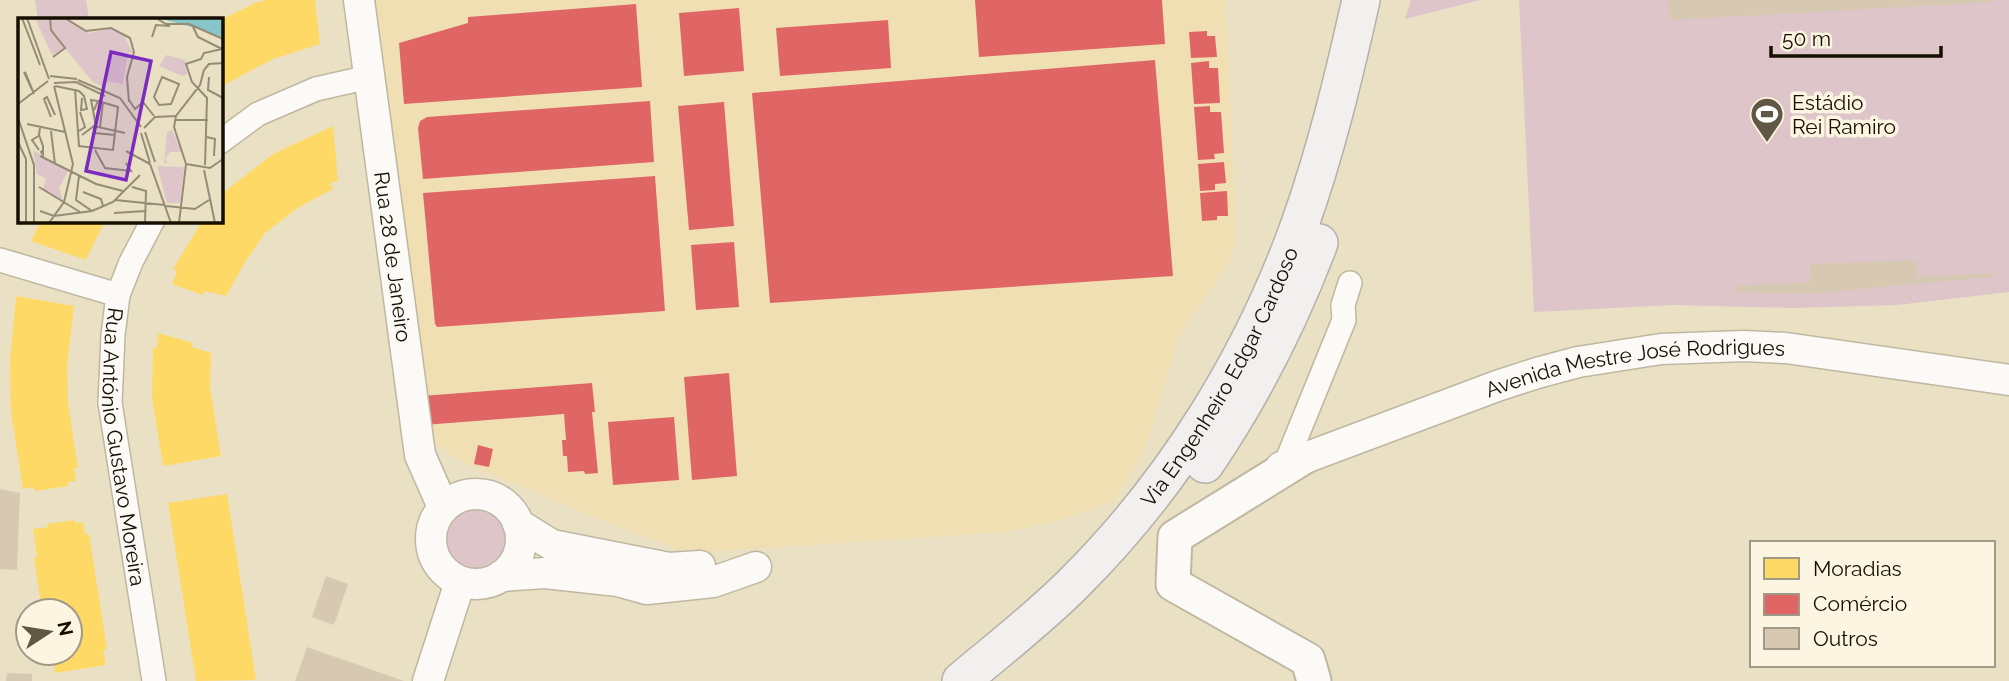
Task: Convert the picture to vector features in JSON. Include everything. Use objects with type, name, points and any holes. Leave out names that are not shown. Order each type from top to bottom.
[{"type":"main road","name":"Via Engenheiro Edgar Cardoso","points":[[996,681],[1060,614],[1106,548],[1160,483],[1206,416],[1246,347],[1287,259],[1314,181],[1348,64],[1371,12]]},
{"type":"main road","points":[[1288,464],[1175,537],[1173,584],[1308,660],[1314,681]]},
{"type":"main road","name":"Via Engenheiro Edgar Cardoso","points":[[961,681],[1060,614]]},
{"type":"street","name":"Rua 28 de Janeiro","points":[[359,0],[420,455],[443,508]]},
{"type":"street","points":[[222,141],[258,114],[316,89],[369,77]]},
{"type":"street","name":"Rua António Gustavo Moreira","points":[[152,222],[118,295],[110,403],[154,681]]},
{"type":"street","points":[[0,260],[118,295]]},
{"type":"street","points":[[1288,464],[1344,320],[1343,305],[1350,283]]},
{"type":"street","name":"Avenida Mestre José Rodrigues","points":[[1288,464],[1537,373],[1578,362],[1661,349],[1744,346],[1786,348],[2009,380]]},
{"type":"street","points":[[470,494],[499,500],[511,510],[518,524],[521,539],[519,554],[512,566],[488,583],[460,582],[447,575],[432,550],[430,535],[434,520],[455,498],[470,494]]},
{"type":"street","points":[[501,576],[545,573],[618,581],[647,589],[713,582],[756,567],[711,565],[669,568],[552,545],[518,524]]},
{"type":"street","points":[[428,681],[460,582]]},
{"type":"shaded area","points":[[35,0],[86,0],[89,18],[38,18]]},
{"type":"shaded area","points":[[373,0],[1226,0],[1236,237],[1229,264],[1180,333],[1144,452],[1114,501],[1060,520],[1007,532],[688,553],[460,461],[430,439]]},
{"type":"shaded area","points":[[1411,0],[1480,0],[1405,19]]},
{"type":"shaded area","name":"Estádio Rei Ramiro","points":[[1519,0],[2009,0],[2009,292],[1897,305],[1794,308],[1673,305],[1534,312]]},
{"type":"shaded area","points":[[477,508],[499,517],[508,539],[499,561],[477,570],[455,561],[446,539],[455,517]]},
{"type":"building: Moradias","points":[[266,0],[315,0],[320,44],[273,59],[222,86],[222,19]]},
{"type":"building: Moradias","points":[[333,126],[338,181],[330,183],[333,189],[299,207],[265,233],[226,296],[205,291],[203,295],[172,284],[177,271],[173,269],[202,222],[222,222],[223,193],[273,154]]},
{"type":"building: Moradias","points":[[40,222],[104,222],[86,260],[31,241]]},
{"type":"building: Moradias","points":[[16,296],[74,306],[67,366],[68,403],[78,468],[74,468],[76,481],[68,482],[68,486],[35,491],[34,487],[23,489],[11,412],[10,360]]},
{"type":"building: Moradias","points":[[158,333],[193,343],[192,347],[211,353],[210,388],[221,456],[163,466],[152,397],[153,347],[157,348]]},
{"type":"building: Moradias","points":[[227,494],[256,680],[196,681],[168,503]]},
{"type":"building: Moradias","points":[[74,520],[75,523],[83,522],[85,535],[89,534],[107,649],[103,650],[106,665],[55,673],[54,667],[84,667],[84,597],[40,597],[33,529],[48,527],[47,524]]},
{"type":"building: Comércio","points":[[975,0],[1162,0],[1165,44],[979,57]]},
{"type":"building: Comércio","points":[[636,4],[642,87],[404,104],[399,43],[468,23],[468,17]]},
{"type":"building: Comércio","points":[[739,8],[744,71],[684,76],[679,13]]},
{"type":"building: Comércio","points":[[888,20],[891,68],[780,76],[776,28]]},
{"type":"building: Comércio","points":[[1207,31],[1207,36],[1215,36],[1217,57],[1191,58],[1189,32]]},
{"type":"building: Comércio","points":[[1155,60],[1173,276],[770,303],[752,93]]},
{"type":"building: Comércio","points":[[1209,61],[1209,68],[1218,68],[1220,103],[1194,104],[1191,63]]},
{"type":"building: Comércio","points":[[650,101],[654,162],[423,179],[418,128],[420,121],[427,117]]},
{"type":"building: Comércio","points":[[724,102],[734,226],[689,230],[678,106]]},
{"type":"building: Comércio","points":[[1210,106],[1210,112],[1221,112],[1224,153],[1214,154],[1215,159],[1198,160],[1194,107]]},
{"type":"building: Comércio","points":[[1224,162],[1226,183],[1215,184],[1215,190],[1200,191],[1198,164]]},
{"type":"building: Comércio","points":[[655,176],[665,311],[437,327],[423,193]]},
{"type":"building: Comércio","points":[[1227,191],[1228,216],[1202,221],[1200,193]]},
{"type":"building: Comércio","points":[[734,242],[739,307],[696,310],[691,245]]},
{"type":"building: Comércio","points":[[729,373],[737,476],[692,480],[684,377]]},
{"type":"building: Comércio","points":[[592,383],[598,473],[568,472],[567,456],[563,456],[562,440],[566,440],[564,414],[424,425],[422,396]]},
{"type":"building: Comércio","points":[[674,417],[679,480],[613,485],[608,422]]},
{"type":"building: Comércio","points":[[478,445],[493,449],[489,467],[474,464]]},
{"type":"building: Outros","points":[[1668,0],[1995,0],[1995,2],[1670,20]]},
{"type":"building: Outros","points":[[1916,260],[1917,277],[1993,273],[1993,277],[1805,294],[1735,292],[1735,286],[1811,282],[1810,264]]},
{"type":"building: Outros","points":[[0,489],[20,493],[17,570],[0,569]]},
{"type":"building: Outros","points":[[326,576],[348,584],[334,625],[312,617]]},
{"type":"building: Outros","points":[[307,647],[404,681],[295,681]]},
{"type":"building: Outros","points":[[7,673],[32,674],[32,681],[6,681]]},
{"type":"place","name":"Estádio Rei Ramiro","points":[[1767,144]]}]
